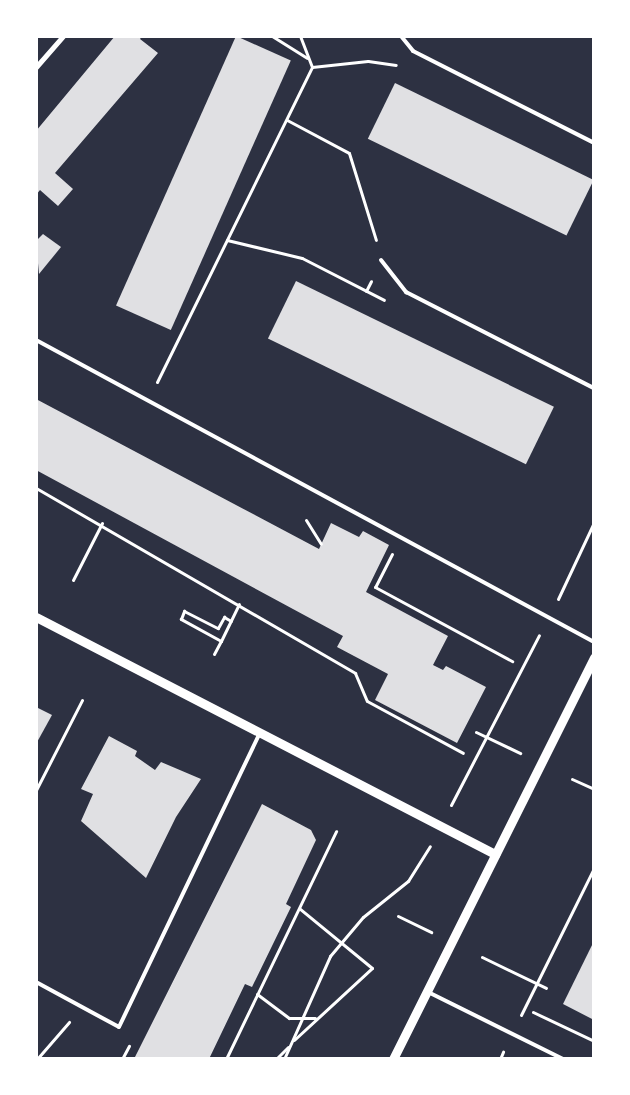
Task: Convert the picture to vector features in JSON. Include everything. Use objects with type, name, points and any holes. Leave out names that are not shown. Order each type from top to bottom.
[{"type":"street","points":[[36,67],[63,36]]},
{"type":"street","points":[[36,616],[442,823],[495,854]]},
{"type":"street","points":[[393,1059],[594,658]]},
{"type":"lane","points":[[400,36],[413,51],[594,143]]},
{"type":"lane","points":[[381,260],[406,292],[594,388]]},
{"type":"lane","points":[[36,340],[146,402],[594,642]]},
{"type":"lane","points":[[36,982],[119,1027],[261,731]]},
{"type":"lane","points":[[426,991],[563,1059]]},
{"type":"path","points":[[272,36],[309,59]]},
{"type":"path","points":[[146,402],[312,67],[300,36]]},
{"type":"path","points":[[287,120],[349,153],[381,260],[366,291]]},
{"type":"path","points":[[36,488],[102,523],[355,673],[367,701],[463,753]]},
{"type":"path","points":[[306,520],[321,544]]},
{"type":"path","points":[[284,1059],[303,1019],[321,972],[340,942],[408,881],[442,823],[549,617],[594,522]]},
{"type":"path","points":[[73,580],[102,523]]},
{"type":"path","points":[[375,587],[512,661]]},
{"type":"path","points":[[214,654],[240,604]]},
{"type":"path","points":[[221,640],[181,619],[184,611],[218,628],[224,618],[231,621]]},
{"type":"path","points":[[36,790],[82,700]]},
{"type":"path","points":[[476,732],[523,755]]},
{"type":"path","points":[[572,778],[594,789]]},
{"type":"path","points":[[226,1059],[336,831]]},
{"type":"path","points":[[500,1059],[594,868]]},
{"type":"path","points":[[276,1059],[316,1018],[372,968],[299,908]]},
{"type":"path","points":[[398,916],[435,934]]},
{"type":"path","points":[[482,957],[546,988]]},
{"type":"path","points":[[257,994],[289,1018],[316,1018]]},
{"type":"path","points":[[37,1059],[80,1006]]},
{"type":"path","points":[[534,1012],[594,1041]]},
{"type":"building","points":[[115,36],[142,36],[140,39],[158,53],[55,173],[73,189],[58,206],[40,190],[36,195],[36,131]]},
{"type":"building","points":[[236,36],[291,60],[171,330],[116,305]]},
{"type":"building","points":[[395,83],[594,180],[566,236],[368,139]]},
{"type":"building","points":[[43,234],[61,247],[39,274],[36,241]]},
{"type":"building","points":[[296,281],[554,407],[526,464],[268,339]]},
{"type":"building","points":[[36,399],[319,549],[331,523],[359,537],[363,531],[389,545],[366,592],[448,636],[433,665],[443,670],[446,666],[486,687],[457,743],[375,700],[388,674],[337,647],[343,636],[36,470]]},
{"type":"building","points":[[36,707],[52,715],[36,744]]},
{"type":"building","points":[[109,736],[137,751],[135,756],[155,770],[161,762],[201,779],[176,817],[146,878],[81,821],[93,794],[81,789]]},
{"type":"building","points":[[262,804],[311,830],[316,840],[286,904],[291,907],[252,987],[245,984],[209,1059],[134,1059]]},
{"type":"building","points":[[594,941],[594,1020],[563,1004]]}]
